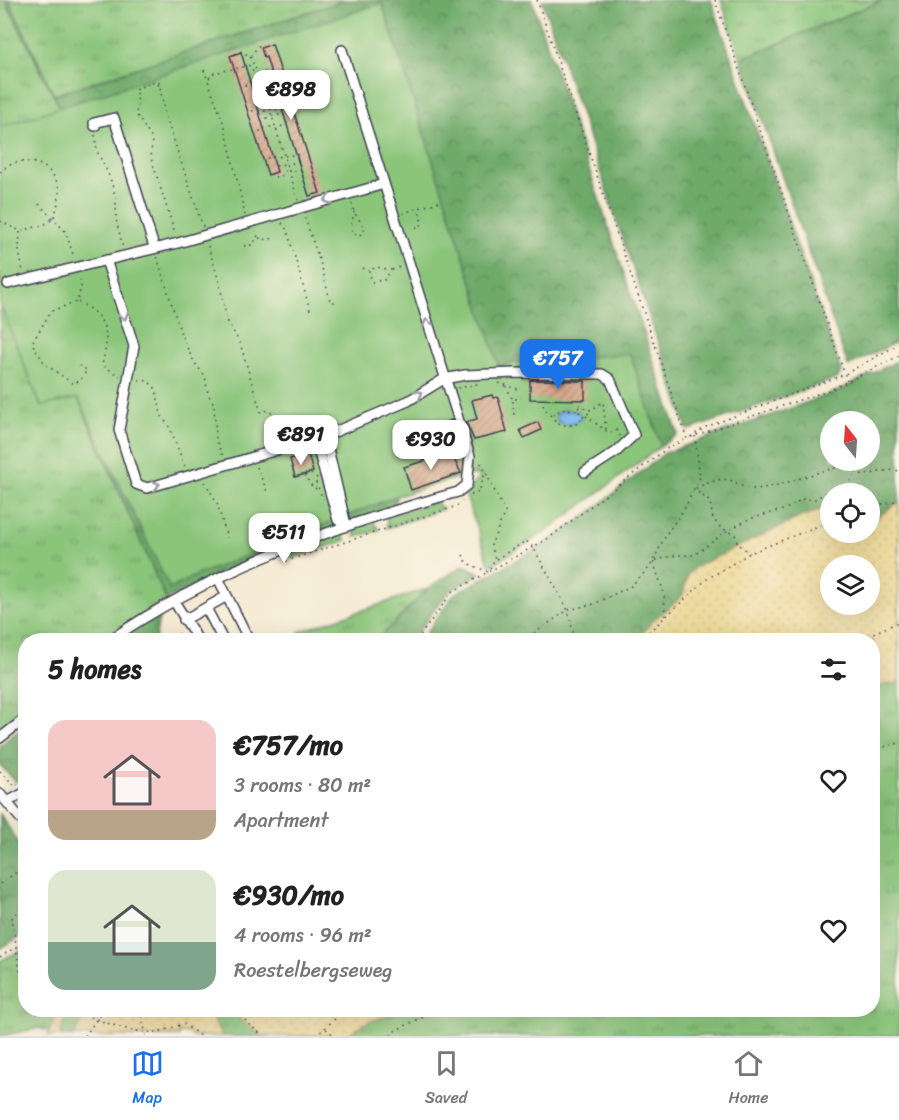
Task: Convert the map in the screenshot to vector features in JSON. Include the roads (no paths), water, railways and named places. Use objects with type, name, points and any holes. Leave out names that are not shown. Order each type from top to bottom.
[{"type":"street","points":[[121,633],[174,601],[218,578],[343,526],[458,492],[467,485],[470,456],[342,50]]},
{"type":"street","points":[[95,126],[94,123],[114,118],[154,247]]},
{"type":"street","points":[[8,284],[178,243],[384,184]]},
{"type":"street","points":[[106,260],[134,346],[119,430],[136,484],[147,488],[326,436],[408,401],[444,379],[602,374],[610,379],[634,435],[618,437],[585,472]]},
{"type":"street","points":[[326,436],[343,526]]},
{"type":"street","points":[[315,439],[343,526]]},
{"type":"street","points":[[218,578],[246,633]]},
{"type":"street","points":[[184,620],[227,596]]},
{"type":"street","points":[[174,601],[193,633]]},
{"type":"street","points":[[206,608],[219,633]]},
{"type":"street","points":[[0,738],[18,724]]},
{"type":"street","points":[[18,794],[3,798],[18,816]]},
{"type":"water","points":[[564,410],[579,412],[581,420],[568,425],[557,421],[556,414]]}]
